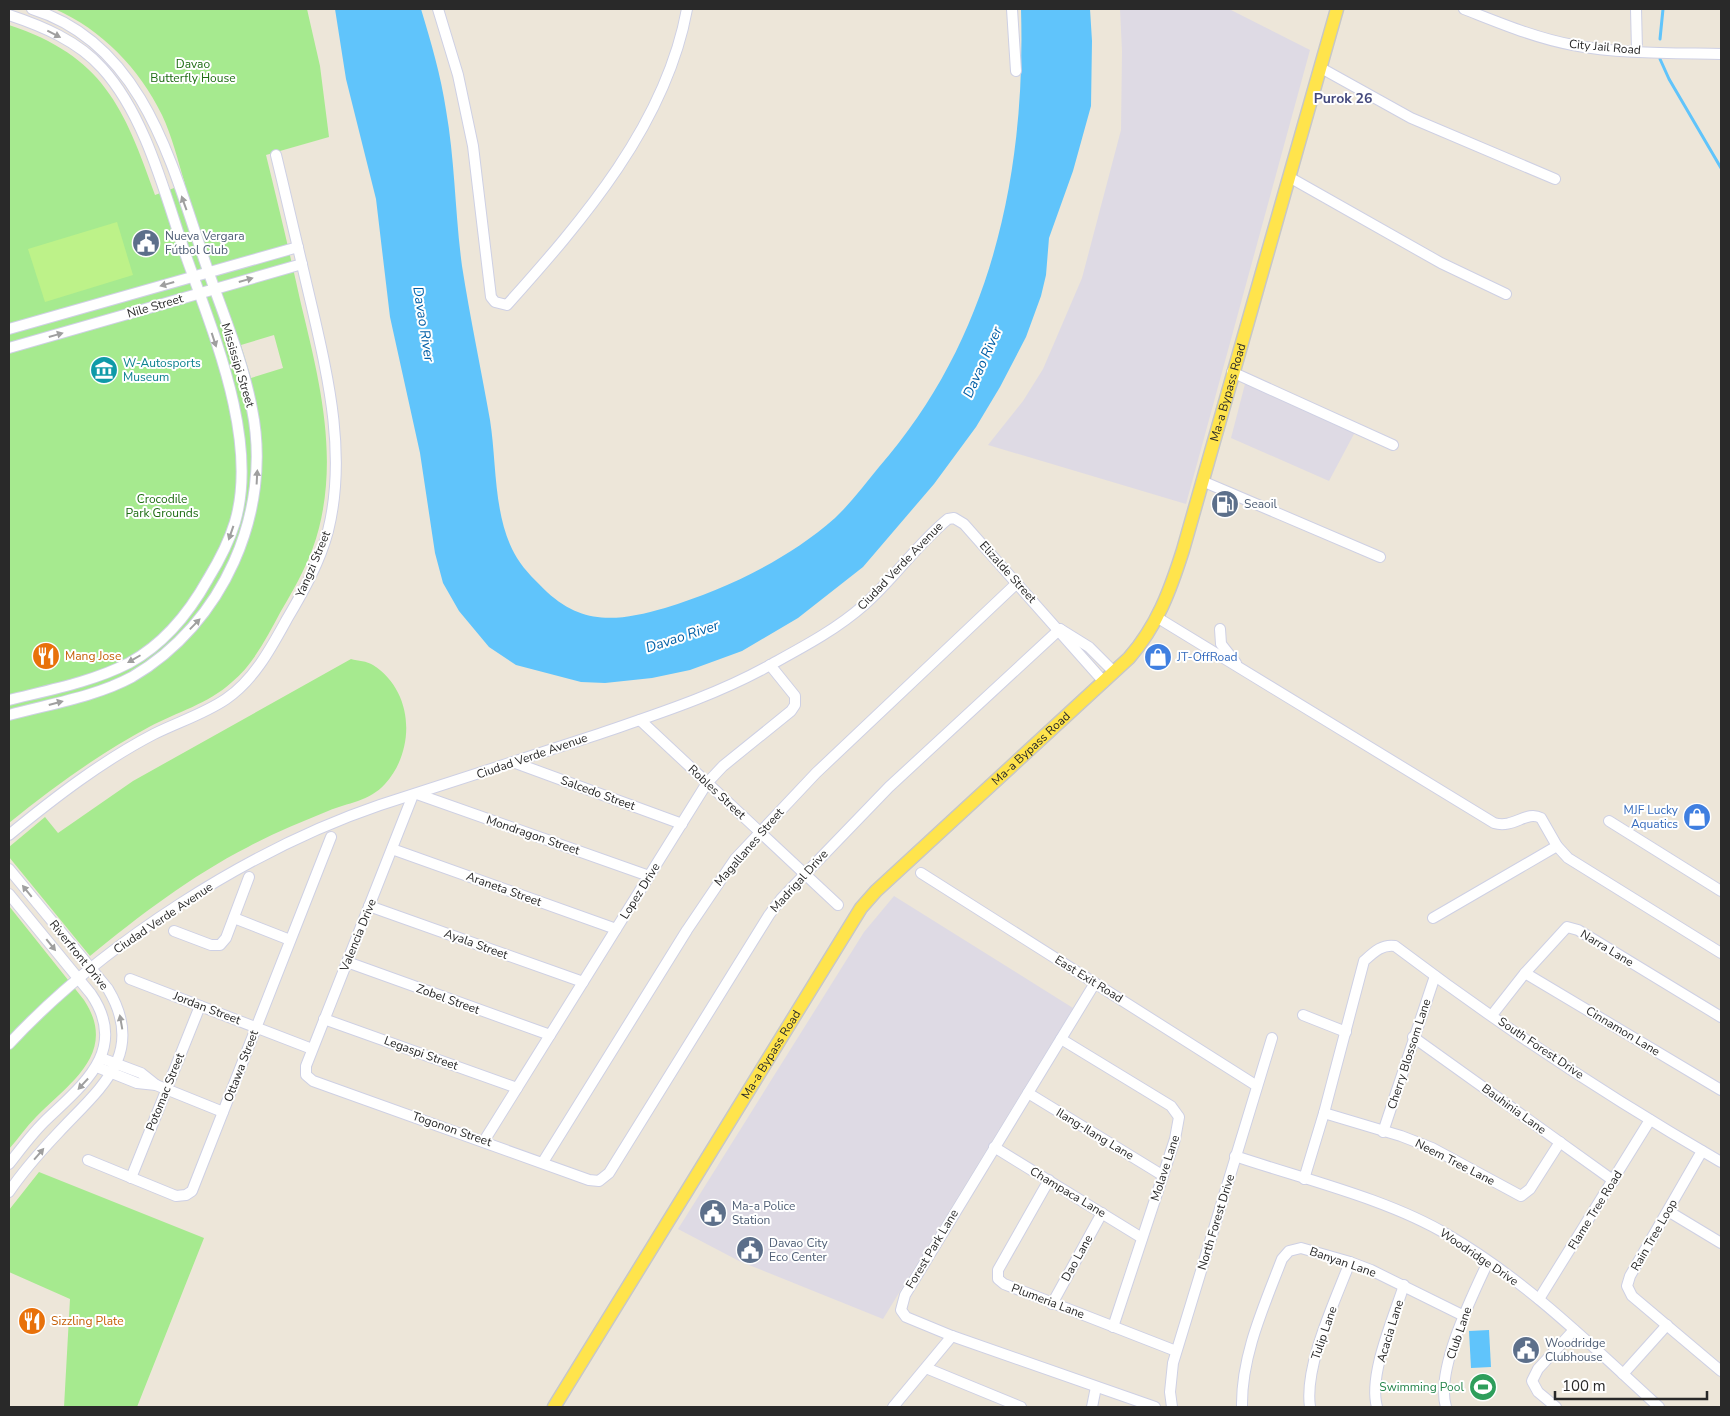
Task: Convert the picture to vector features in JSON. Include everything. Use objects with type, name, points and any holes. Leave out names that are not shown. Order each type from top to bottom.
[{"type":"main road","name":"Ma-a Bypass Road","points":[[554,1407],[861,908],[876,891],[1104,682],[1141,644],[1158,618],[1172,585],[1321,68],[1336,9]]},
{"type":"street","name":"Mississipi Street","points":[[9,715],[80,696],[130,677],[158,658],[200,619],[237,555],[250,521],[257,464],[253,410],[214,289],[153,118],[132,84],[114,61],[95,43],[65,24],[32,9]]},
{"type":"street","points":[[438,9],[458,75],[473,146],[492,297],[495,302],[508,305],[560,245],[632,143],[665,81],[677,48],[687,9]]},
{"type":"street","points":[[1012,9],[1016,71]]},
{"type":"street","name":"City Jail Road","points":[[1464,9],[1501,24],[1558,42],[1596,49],[1721,54]]},
{"type":"street","points":[[1636,9],[1637,50]]},
{"type":"street","name":"Mississipi Street","points":[[9,15],[33,23],[81,49],[102,67],[118,88],[140,129],[199,294],[236,414],[242,465],[236,520],[224,550],[189,612],[150,650],[127,664],[79,683],[9,700]]},
{"type":"street","points":[[1321,68],[1411,118],[1555,179]]},
{"type":"street","name":"Yangzi Street","points":[[9,834],[46,804],[102,766],[154,735],[225,700],[240,688],[255,670],[295,606],[316,563],[327,533],[333,507],[336,470],[332,402],[276,155]]},
{"type":"street","points":[[1289,177],[1441,263],[1506,294]]},
{"type":"street","name":"Nile Street","points":[[9,329],[298,247]]},
{"type":"street","name":"Nile Street","points":[[9,348],[302,264]]},
{"type":"street","points":[[1232,372],[1393,445]]},
{"type":"street","points":[[236,414],[253,410]]},
{"type":"street","points":[[1202,481],[1380,556]]},
{"type":"street","name":"Elizalde Street","points":[[954,518],[964,524],[1060,630],[1063,636],[1104,682]]},
{"type":"street","name":"Ciudad Verde Avenue","points":[[9,1044],[47,1006],[152,924],[256,859],[334,822],[640,720],[717,691],[770,666],[845,620],[863,606],[945,521],[954,518]]},
{"type":"street","name":"Magallanes Street","points":[[543,1162],[716,885],[760,832],[816,773],[1017,583]]},
{"type":"street","points":[[1158,618],[1494,823],[1507,825],[1532,815],[1541,818],[1556,846],[1575,863],[1721,953]]},
{"type":"street","points":[[1220,629],[1222,644],[1238,667]]},
{"type":"street","name":"Elizalde Street","points":[[1060,630],[1067,632],[1089,647],[1114,672]]},
{"type":"street","name":"Madrigal Drive","points":[[599,1181],[609,1173],[769,915],[805,873],[889,787],[1060,630]]},
{"type":"street","name":"Lopez Drive","points":[[484,1141],[708,783],[722,766],[791,711],[795,705],[794,696],[770,666]]},
{"type":"street","name":"Robles Street","points":[[640,720],[838,905]]},
{"type":"street","name":"Salcedo Street","points":[[513,762],[682,824]]},
{"type":"street","name":"Valencia Drive","points":[[306,1075],[306,1066],[312,1049],[415,794]]},
{"type":"street","name":"Mondragon Street","points":[[415,794],[649,876]]},
{"type":"street","points":[[1609,821],[1721,890]]},
{"type":"street","name":"Ottawa Street","points":[[88,1160],[176,1196],[189,1193],[194,1187],[330,837]]},
{"type":"street","points":[[1433,918],[1556,846]]},
{"type":"street","name":"Araneta Street","points":[[392,849],[616,929]]},
{"type":"street","name":"Riverfront Drive","points":[[9,869],[92,969],[116,1004],[122,1021],[122,1037],[114,1068],[98,1093],[58,1133],[9,1192]]},
{"type":"street","name":"East Exit Road","points":[[921,873],[1257,1086]]},
{"type":"street","points":[[174,931],[211,945],[220,945],[226,938],[249,877]]},
{"type":"street","name":"Riverfront Drive","points":[[9,894],[98,1004],[104,1022],[104,1046],[99,1062]]},
{"type":"street","name":"Ayala Street","points":[[369,906],[583,982]]},
{"type":"street","points":[[234,918],[290,940]]},
{"type":"street","name":"Narra Lane","points":[[1492,1015],[1524,972],[1563,929],[1572,927],[1721,1017]]},
{"type":"street","name":"South Forest Drive","points":[[1346,1032],[1364,961],[1379,948],[1388,945],[1395,946],[1492,1015],[1650,1120],[1721,1162]]},
{"type":"street","name":"Zobel Street","points":[[347,962],[550,1035]]},
{"type":"street","name":"Cinnamon Lane","points":[[1524,972],[1721,1090]]},
{"type":"street","name":"Cherry Blossom Lane","points":[[1383,1132],[1413,1037],[1435,976]]},
{"type":"street","name":"Jordan Street","points":[[130,979],[312,1049]]},
{"type":"street","name":"Forest Park Lane","points":[[1095,983],[994,1147],[901,1305],[903,1314],[906,1317],[952,1336],[1155,1407]]},
{"type":"street","name":"Potomac Street","points":[[131,1178],[161,1087],[200,1006]]},
{"type":"street","points":[[1303,1015],[1346,1032],[1304,1179]]},
{"type":"street","name":"Legaspi Street","points":[[324,1019],[517,1088]]},
{"type":"street","name":"Bauhinia Lane","points":[[1413,1037],[1614,1181]]},
{"type":"street","name":"North Forest Drive","points":[[1172,1407],[1171,1375],[1176,1350],[1272,1038]]},
{"type":"street","name":"Molave Lane","points":[[1061,1039],[1177,1112],[1179,1118],[1177,1131],[1113,1326]]},
{"type":"street","points":[[9,1164],[41,1124],[83,1084],[99,1062],[114,1068],[137,1083],[161,1087],[223,1112]]},
{"type":"street","name":"Togonon Street","points":[[306,1075],[313,1081],[599,1181]]},
{"type":"street","name":"Ilang-Ilang Lane","points":[[1028,1093],[1162,1175]]},
{"type":"street","name":"Neem Tree Lane","points":[[1324,1113],[1383,1132],[1402,1136],[1432,1148],[1521,1196],[1530,1189],[1560,1142]]},
{"type":"street","name":"Flame Tree Road","points":[[1539,1299],[1614,1181],[1650,1120]]},
{"type":"street","name":"Champaca Lane","points":[[994,1147],[1142,1238]]},
{"type":"street","name":"Rain Tree Loop","points":[[1702,1151],[1630,1276],[1627,1286],[1632,1296],[1721,1369]]},
{"type":"street","name":"Woodridge Drive","points":[[1235,1156],[1402,1212],[1448,1234],[1539,1299],[1659,1407]]},
{"type":"street","name":"Plumeria Lane","points":[[1049,1180],[997,1275],[1004,1284],[1176,1350]]},
{"type":"street","points":[[1668,1210],[1721,1243]]},
{"type":"street","name":"Dao Lane","points":[[1052,1304],[1102,1212]]},
{"type":"street","name":"Banyan Lane","points":[[1242,1407],[1242,1389],[1248,1354],[1284,1255],[1294,1249],[1301,1248],[1350,1262],[1404,1285],[1464,1316]]},
{"type":"street","name":"Tulip Lane","points":[[1310,1407],[1308,1394],[1315,1358],[1350,1262]]},
{"type":"street","name":"Club Lane","points":[[1446,1407],[1445,1375],[1464,1316],[1488,1262]]},
{"type":"street","name":"Acacia Lane","points":[[1377,1407],[1375,1394],[1377,1372],[1404,1285]]},
{"type":"street","points":[[1623,1374],[1667,1325]]},
{"type":"street","points":[[1556,1407],[1538,1392],[1532,1381],[1538,1369],[1574,1330]]},
{"type":"street","points":[[893,1407],[952,1336]]},
{"type":"street","points":[[926,1368],[1021,1407]]},
{"type":"street","points":[[1092,1407],[1096,1387]]},
{"type":"shaded area","points":[[1120,9],[1229,9],[1310,50],[1186,504],[988,445],[1023,401],[1043,369],[1082,278],[1121,130],[1122,51]]},
{"type":"shaded area","points":[[1245,384],[1355,432],[1329,481],[1231,438]]},
{"type":"shaded area","points":[[894,896],[1073,1008],[883,1319],[739,1261],[678,1229],[864,932]]},
{"type":"green space","name":"Crocodile Park Grounds","points":[[55,9],[307,9],[320,66],[329,137],[266,155],[320,388],[324,416],[327,472],[319,528],[308,560],[266,639],[240,675],[213,696],[130,737],[94,760],[59,784],[9,823],[9,25],[41,38],[67,52],[88,69],[106,89],[120,111],[132,136],[155,195],[185,184],[166,123],[153,98],[118,52],[103,39]],"holes":[[[274,335],[283,368],[251,378],[241,345]]]},
{"type":"green space","points":[[117,222],[133,275],[45,302],[28,249]]},
{"type":"green space","points":[[351,659],[371,664],[387,676],[397,690],[403,705],[406,721],[406,738],[402,755],[395,770],[385,784],[365,798],[288,828],[227,858],[166,897],[90,956],[9,857],[9,847],[45,817],[58,833],[133,781]]},
{"type":"green space","points":[[9,906],[84,1000],[93,1019],[96,1036],[93,1051],[86,1066],[32,1121],[9,1149]]},
{"type":"green space","points":[[39,1172],[204,1238],[137,1407],[64,1407],[70,1299],[9,1272],[9,1210]]},
{"type":"water","name":"Davao River","points":[[335,9],[421,9],[444,97],[462,266],[490,420],[500,509],[509,543],[527,572],[561,603],[575,611],[588,615],[617,618],[665,608],[710,592],[733,583],[776,560],[796,548],[835,518],[879,467],[917,417],[949,365],[974,310],[994,252],[1008,193],[1017,133],[1021,71],[1021,9],[1090,9],[1092,41],[1091,106],[1073,171],[1049,238],[1046,275],[1041,296],[1026,337],[1000,387],[976,427],[934,484],[863,567],[798,618],[742,651],[690,670],[652,678],[605,683],[581,682],[516,665],[489,647],[459,611],[443,583],[435,553],[420,453],[390,317],[376,199],[346,79]]},
{"type":"water","points":[[1489,1330],[1491,1367],[1471,1368],[1469,1331]]},
{"type":"waterway","points":[[1660,39],[1663,9]]},
{"type":"waterway","points":[[1660,59],[1669,79],[1721,168]]},
{"type":"place","name":"Nueva Vergara Fútbol Club","points":[[146,243]]},
{"type":"place","name":"W-Autosports Museum","points":[[104,370]]},
{"type":"place","name":"Seaoil","points":[[1225,504]]},
{"type":"place","name":"Mang Jose","points":[[46,656]]},
{"type":"place","name":"JT-OffRoad","points":[[1158,657]]},
{"type":"place","name":"MJF Lucky Aquatics","points":[[1697,817]]},
{"type":"place","name":"Ma-a Police Station","points":[[713,1213]]},
{"type":"place","name":"Davao City Eco Center","points":[[750,1250]]},
{"type":"place","name":"Sizzling Plate","points":[[32,1321]]},
{"type":"place","name":"Woodridge Clubhouse","points":[[1526,1350]]},
{"type":"place","name":"Swimming Pool","points":[[1483,1387]]},
{"type":"district","name":"Purok 26","points":[[1343,98]]},
{"type":"park label","name":"Davao Butterfly House","points":[[193,71]]}]
